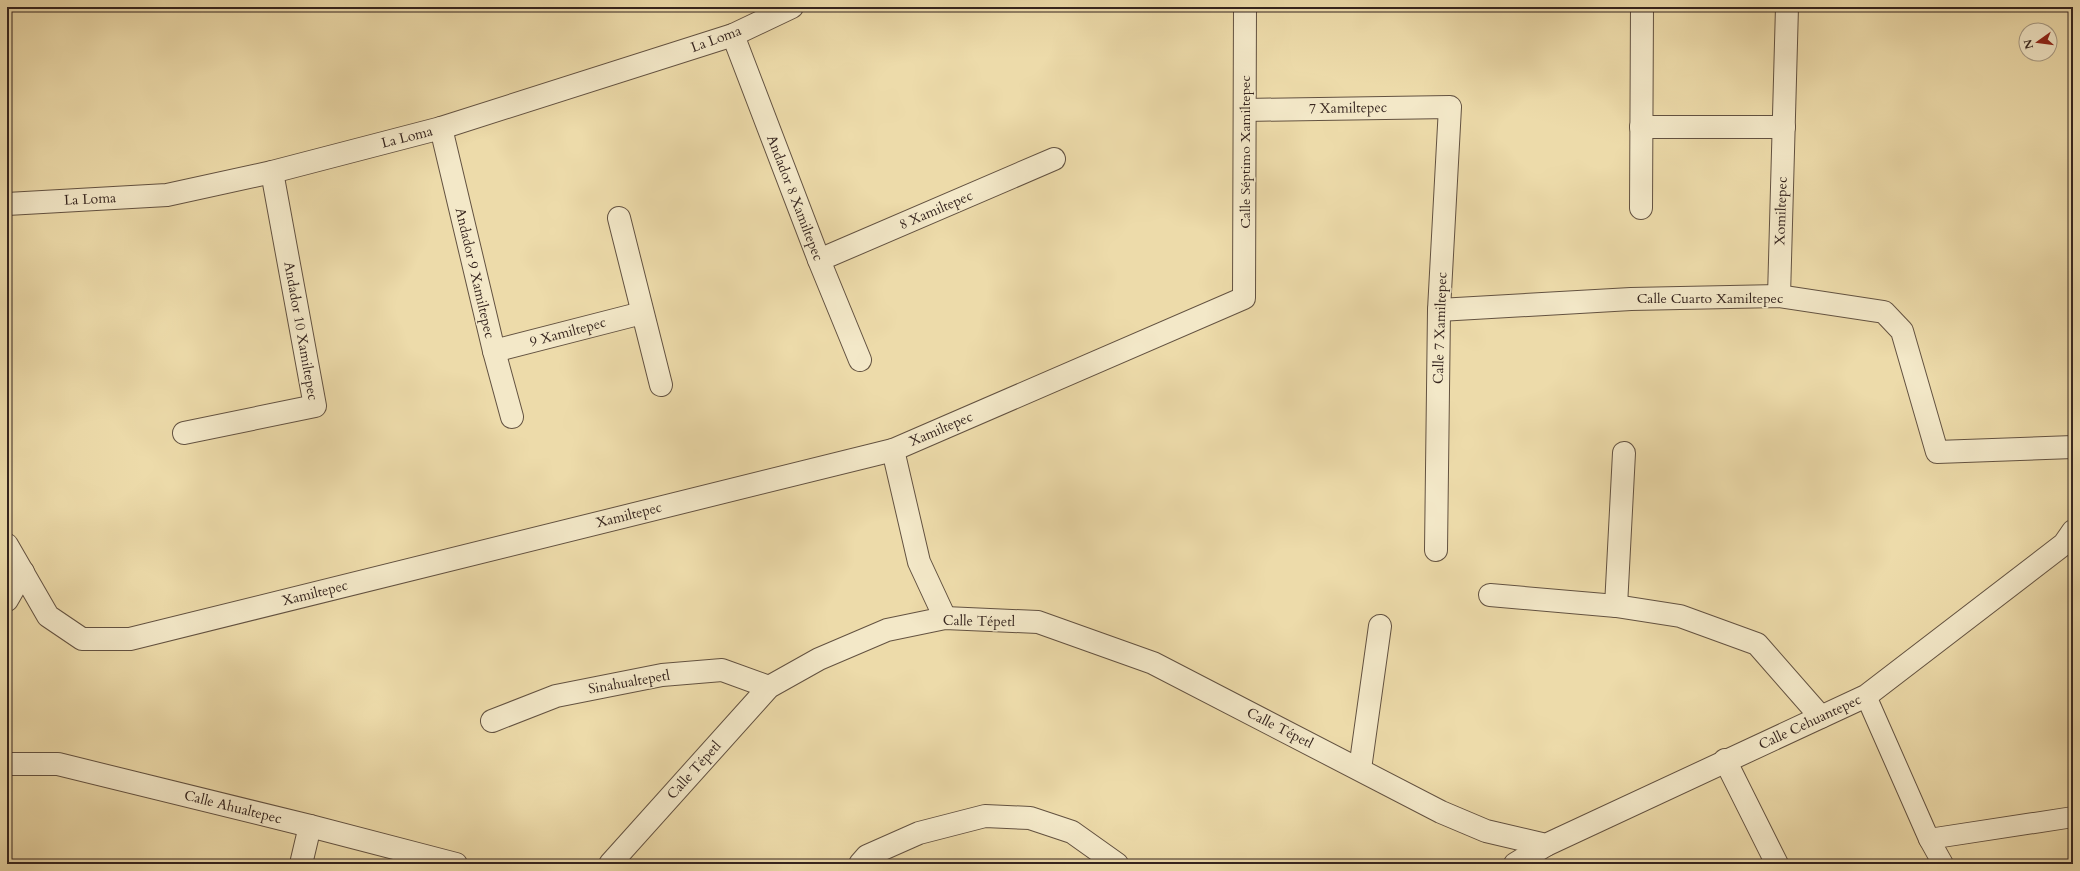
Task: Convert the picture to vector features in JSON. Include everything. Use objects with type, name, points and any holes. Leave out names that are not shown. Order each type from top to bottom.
[{"type":"street","name":"La Loma","points":[[7,204],[167,194],[272,172],[442,128],[733,35],[792,7]]},
{"type":"street","name":"Calle Séptimo Xamiltepec","points":[[1244,298],[1246,7]]},
{"type":"street","points":[[1641,208],[1642,7]]},
{"type":"street","name":"Xomiltepec","points":[[1778,296],[1787,7]]},
{"type":"street","name":"Andador 8 Xamiltepec","points":[[733,35],[819,260],[860,360]]},
{"type":"street","name":"7 Xamiltepec","points":[[1245,110],[1450,106]]},
{"type":"street","name":"Calle 7 Xamiltepec","points":[[1436,550],[1439,310],[1450,106]]},
{"type":"street","points":[[1641,127],[1784,127]]},
{"type":"street","name":"Andador 9 Xamiltepec","points":[[442,128],[494,351],[512,417]]},
{"type":"street","name":"8 Xamiltepec","points":[[819,260],[1054,159]]},
{"type":"street","name":"Andador 10 Xamiltepec","points":[[184,433],[315,406],[272,172]]},
{"type":"street","points":[[619,218],[661,385]]},
{"type":"street","name":"Calle Cuarto Xamiltepec","points":[[1439,310],[1631,299],[1778,296],[1884,312],[1902,331],[1937,452],[2073,447]]},
{"type":"street","name":"Xamiltepec","points":[[7,545],[24,572],[48,616],[82,639],[130,639],[893,450],[1244,298]]},
{"type":"street","name":"9 Xamiltepec","points":[[494,351],[642,313]]},
{"type":"street","points":[[893,450],[918,562],[945,618]]},
{"type":"street","points":[[1616,606],[1624,453]]},
{"type":"street","name":"Calle Cehuantepec","points":[[1516,864],[1546,845],[1725,760],[1866,696],[2064,544],[2073,531]]},
{"type":"street","points":[[7,600],[24,572]]},
{"type":"street","points":[[1490,595],[1616,606],[1680,616],[1757,644],[1821,717]]},
{"type":"street","name":"Calle Tépetl","points":[[610,864],[769,687],[819,659],[887,630],[945,618],[1038,622],[1153,663],[1441,812],[1486,831],[1546,845]]},
{"type":"street","points":[[1360,770],[1380,626]]},
{"type":"street","name":"Sinahualtepetl","points":[[492,721],[556,696],[662,675],[722,670],[769,687]]},
{"type":"street","points":[[1866,696],[1929,839],[1943,864]]},
{"type":"street","points":[[1725,760],[1777,864]]},
{"type":"street","name":"Calle Ahualtepec","points":[[7,764],[58,764],[310,826],[456,864]]},
{"type":"street","points":[[860,864],[867,856],[919,833],[985,816],[1030,818],[1072,832],[1117,864]]},
{"type":"street","points":[[1929,839],[2073,817]]},
{"type":"street","points":[[301,864],[310,826]]}]
